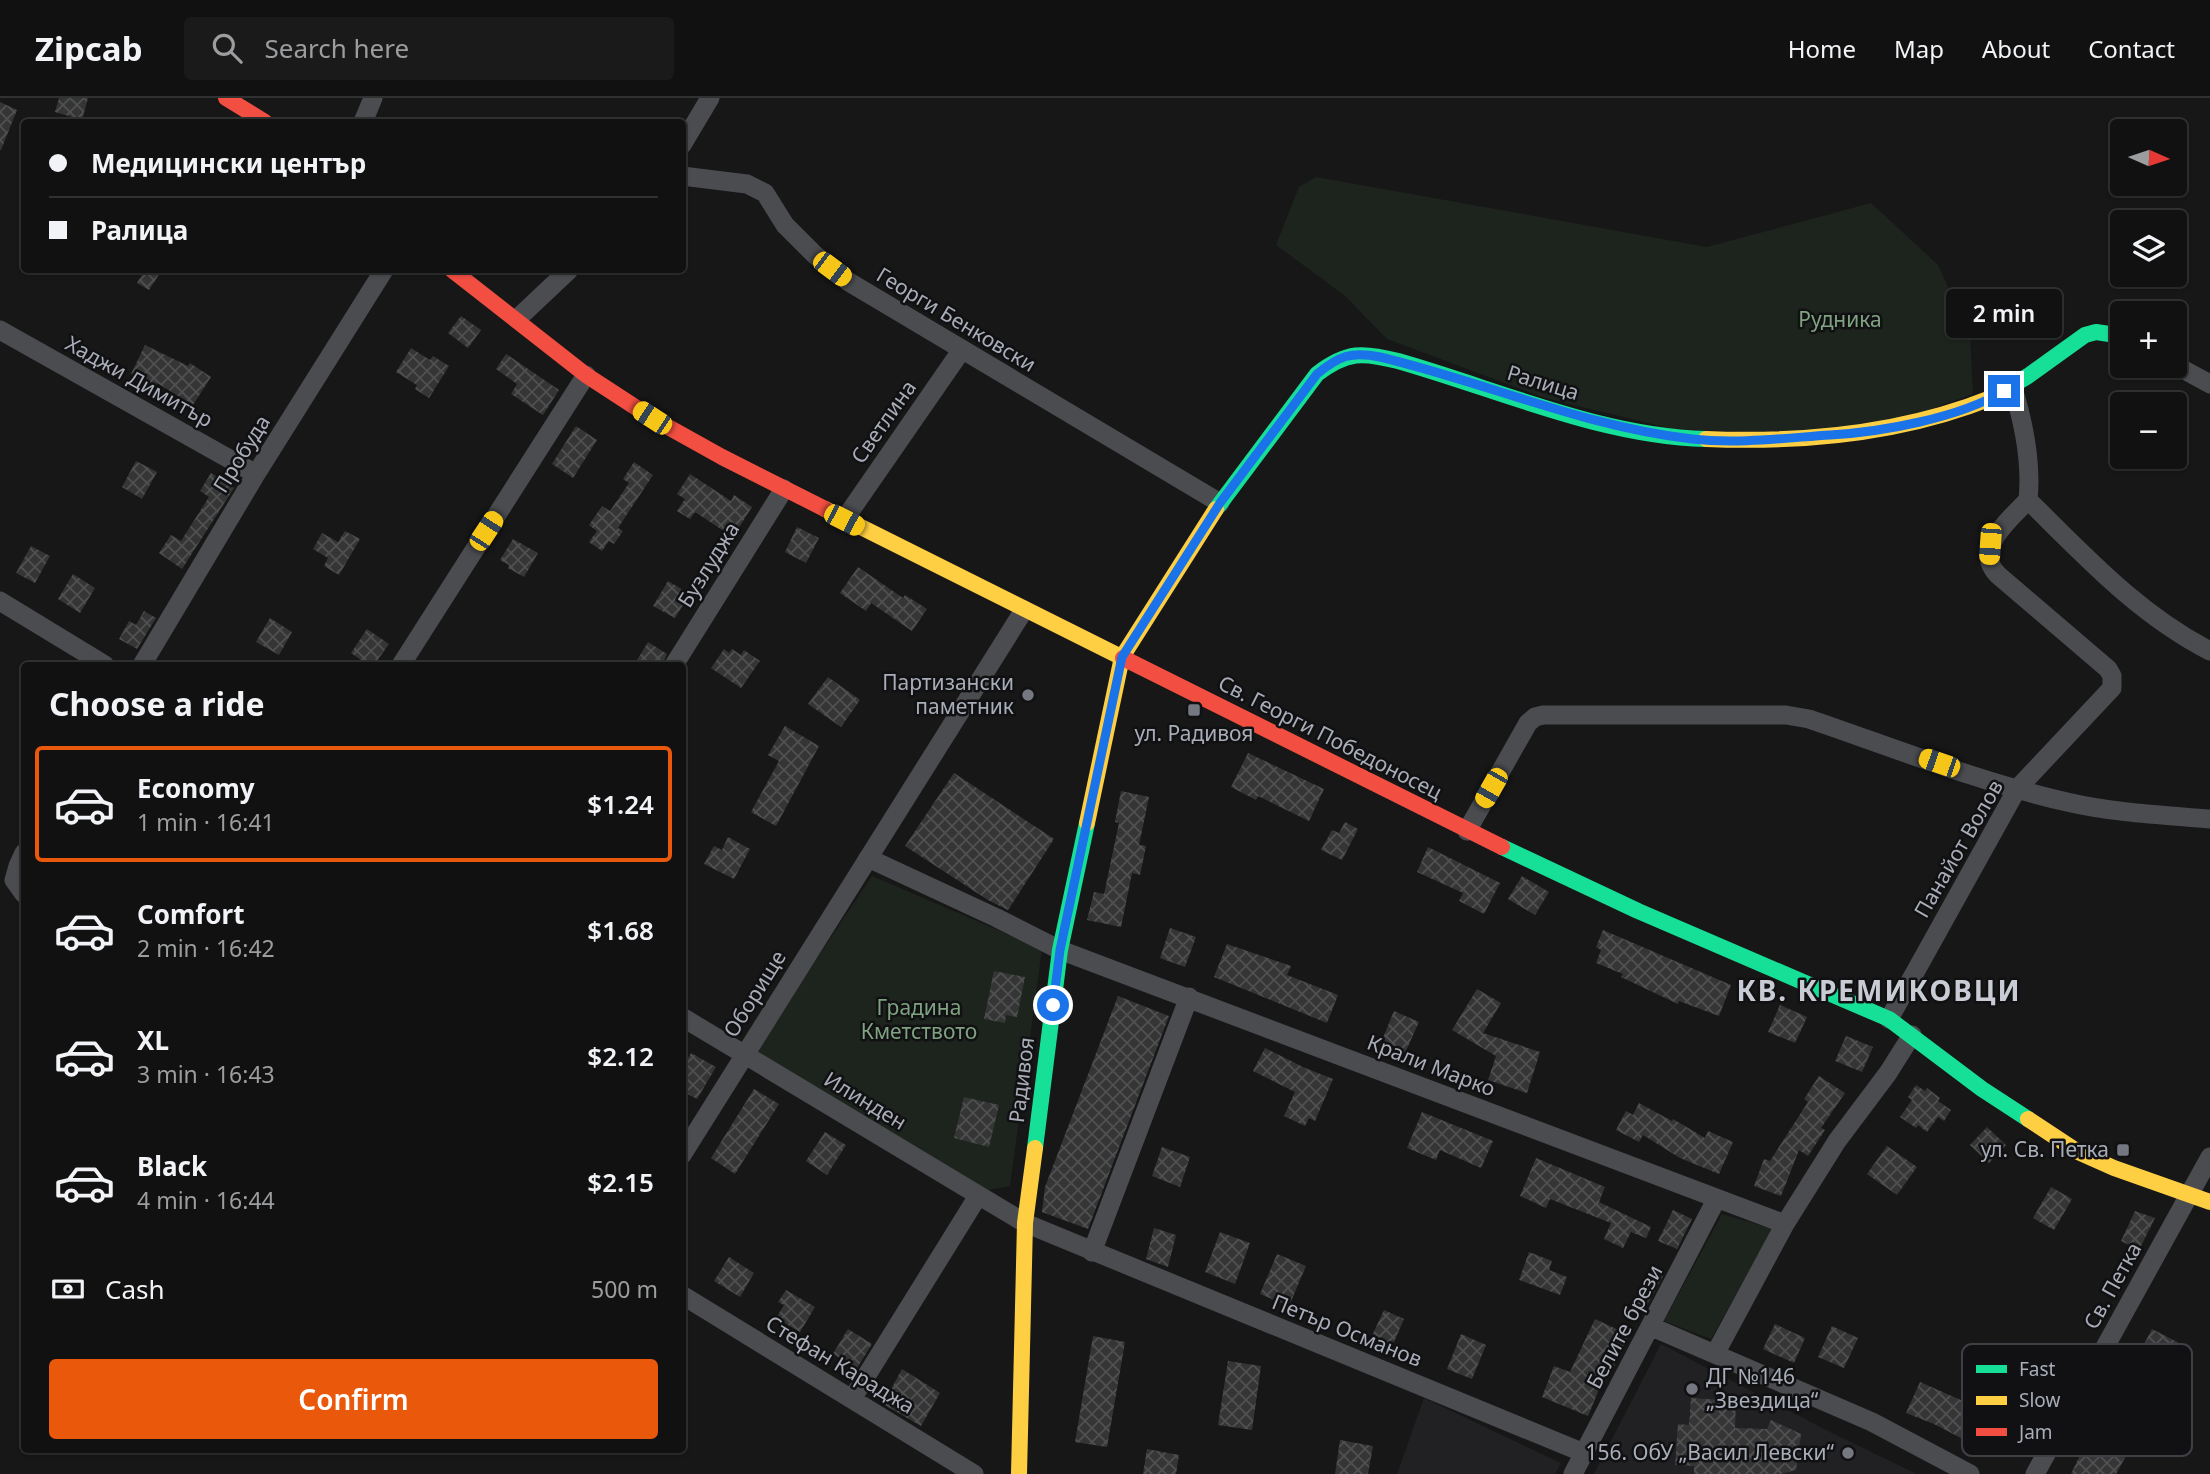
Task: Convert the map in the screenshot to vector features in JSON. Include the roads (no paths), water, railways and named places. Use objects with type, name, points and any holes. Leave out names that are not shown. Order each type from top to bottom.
[{"type":"street","points":[[226,98],[260,119]]},
{"type":"street","points":[[364,119],[373,98]]},
{"type":"street","points":[[686,138],[710,98]]},
{"type":"street","name":"Георги Бенковски","points":[[686,176],[747,184],[765,193],[785,225],[815,255],[849,282],[1220,503]]},
{"type":"street","name":"Пробуда","points":[[144,662],[256,474],[382,273]]},
{"type":"street","name":"Св. Георги Победоносец","points":[[456,273],[586,375],[652,418],[783,489],[1467,831],[1638,911],[1889,1019],[1982,1089],[2078,1152],[2114,1168],[2210,1202]]},
{"type":"street","points":[[517,319],[566,273]]},
{"type":"street","name":"Хаджи Димитър","points":[[0,330],[256,474]]},
{"type":"street","name":"Ралица","points":[[1122,657],[1220,503],[1317,374],[1338,358],[1362,353],[1633,430],[1695,439],[1769,439],[1851,434],[1898,427],[1993,397],[2085,335],[2096,331],[2110,334]]},
{"type":"street","name":"Светлина","points":[[844,520],[961,351]]},
{"type":"street","points":[[2187,372],[2210,384]]},
{"type":"street","points":[[403,662],[586,375]]},
{"type":"street","points":[[2012,385],[2029,454],[2028,500],[2135,602],[2179,635],[2210,650]]},
{"type":"street","name":"Бузлуджа","points":[[676,662],[783,489]]},
{"type":"street","name":"Панайот Волов","points":[[1889,1019],[2017,789],[2109,693],[2113,682],[2108,669],[1998,575],[1989,562],[1990,544],[2028,500]]},
{"type":"street","points":[[0,601],[100,662]]},
{"type":"street","name":"Оборище","points":[[686,1148],[1024,610]]},
{"type":"street","name":"Радивоя","points":[[1019,1474],[1025,1223],[1060,950],[1122,657]]},
{"type":"street","points":[[1467,831],[1528,723],[1543,715],[1786,715],[1809,719],[2017,789],[2070,803],[2210,819]]},
{"type":"street","points":[[868,858],[1060,950]]},
{"type":"street","points":[[19,887],[18,866],[21,860]]},
{"type":"street","name":"Крали Марко","points":[[1060,950],[1785,1224]]},
{"type":"street","points":[[1092,1252],[1189,997]]},
{"type":"street","name":"Илинден","points":[[686,1019],[1025,1223]]},
{"type":"street","points":[[1715,1354],[1785,1224],[1837,1141],[1888,1073],[1912,1034]]},
{"type":"street","name":"Св. Петка","points":[[2107,1344],[2210,1157]]},
{"type":"street","points":[[852,1399],[978,1196]]},
{"type":"street","name":"Белите брези","points":[[1573,1474],[1716,1200]]},
{"type":"street","name":"Петър Османов","points":[[1025,1223],[1584,1452]]},
{"type":"street","name":"Стефан Караджа","points":[[686,1297],[975,1474]]},
{"type":"street","points":[[1652,1327],[1872,1422],[1970,1474]]},
{"type":"street","name":"Св. Петка","points":[[2035,1474],[2045,1456]]},
{"type":"place","name":"Партизански паметник","points":[[1028,695]]},
{"type":"place","name":"ул. Радивоя","points":[[1194,710]]},
{"type":"place","name":"ул. Св. Петка","points":[[2123,1150]]},
{"type":"place","name":"ДГ №146 „Звездица“","points":[[1692,1389]]},
{"type":"place","name":"156. ОбУ „Васил Левски“","points":[[1848,1453]]},
{"type":"district","name":"КВ. КРЕМИКОВЦИ","points":[[1879,991]]},
{"type":"park label","name":"Рудника","points":[[1840,320]]},
{"type":"park label","name":"Градина Кметството","points":[[919,1020]]}]
